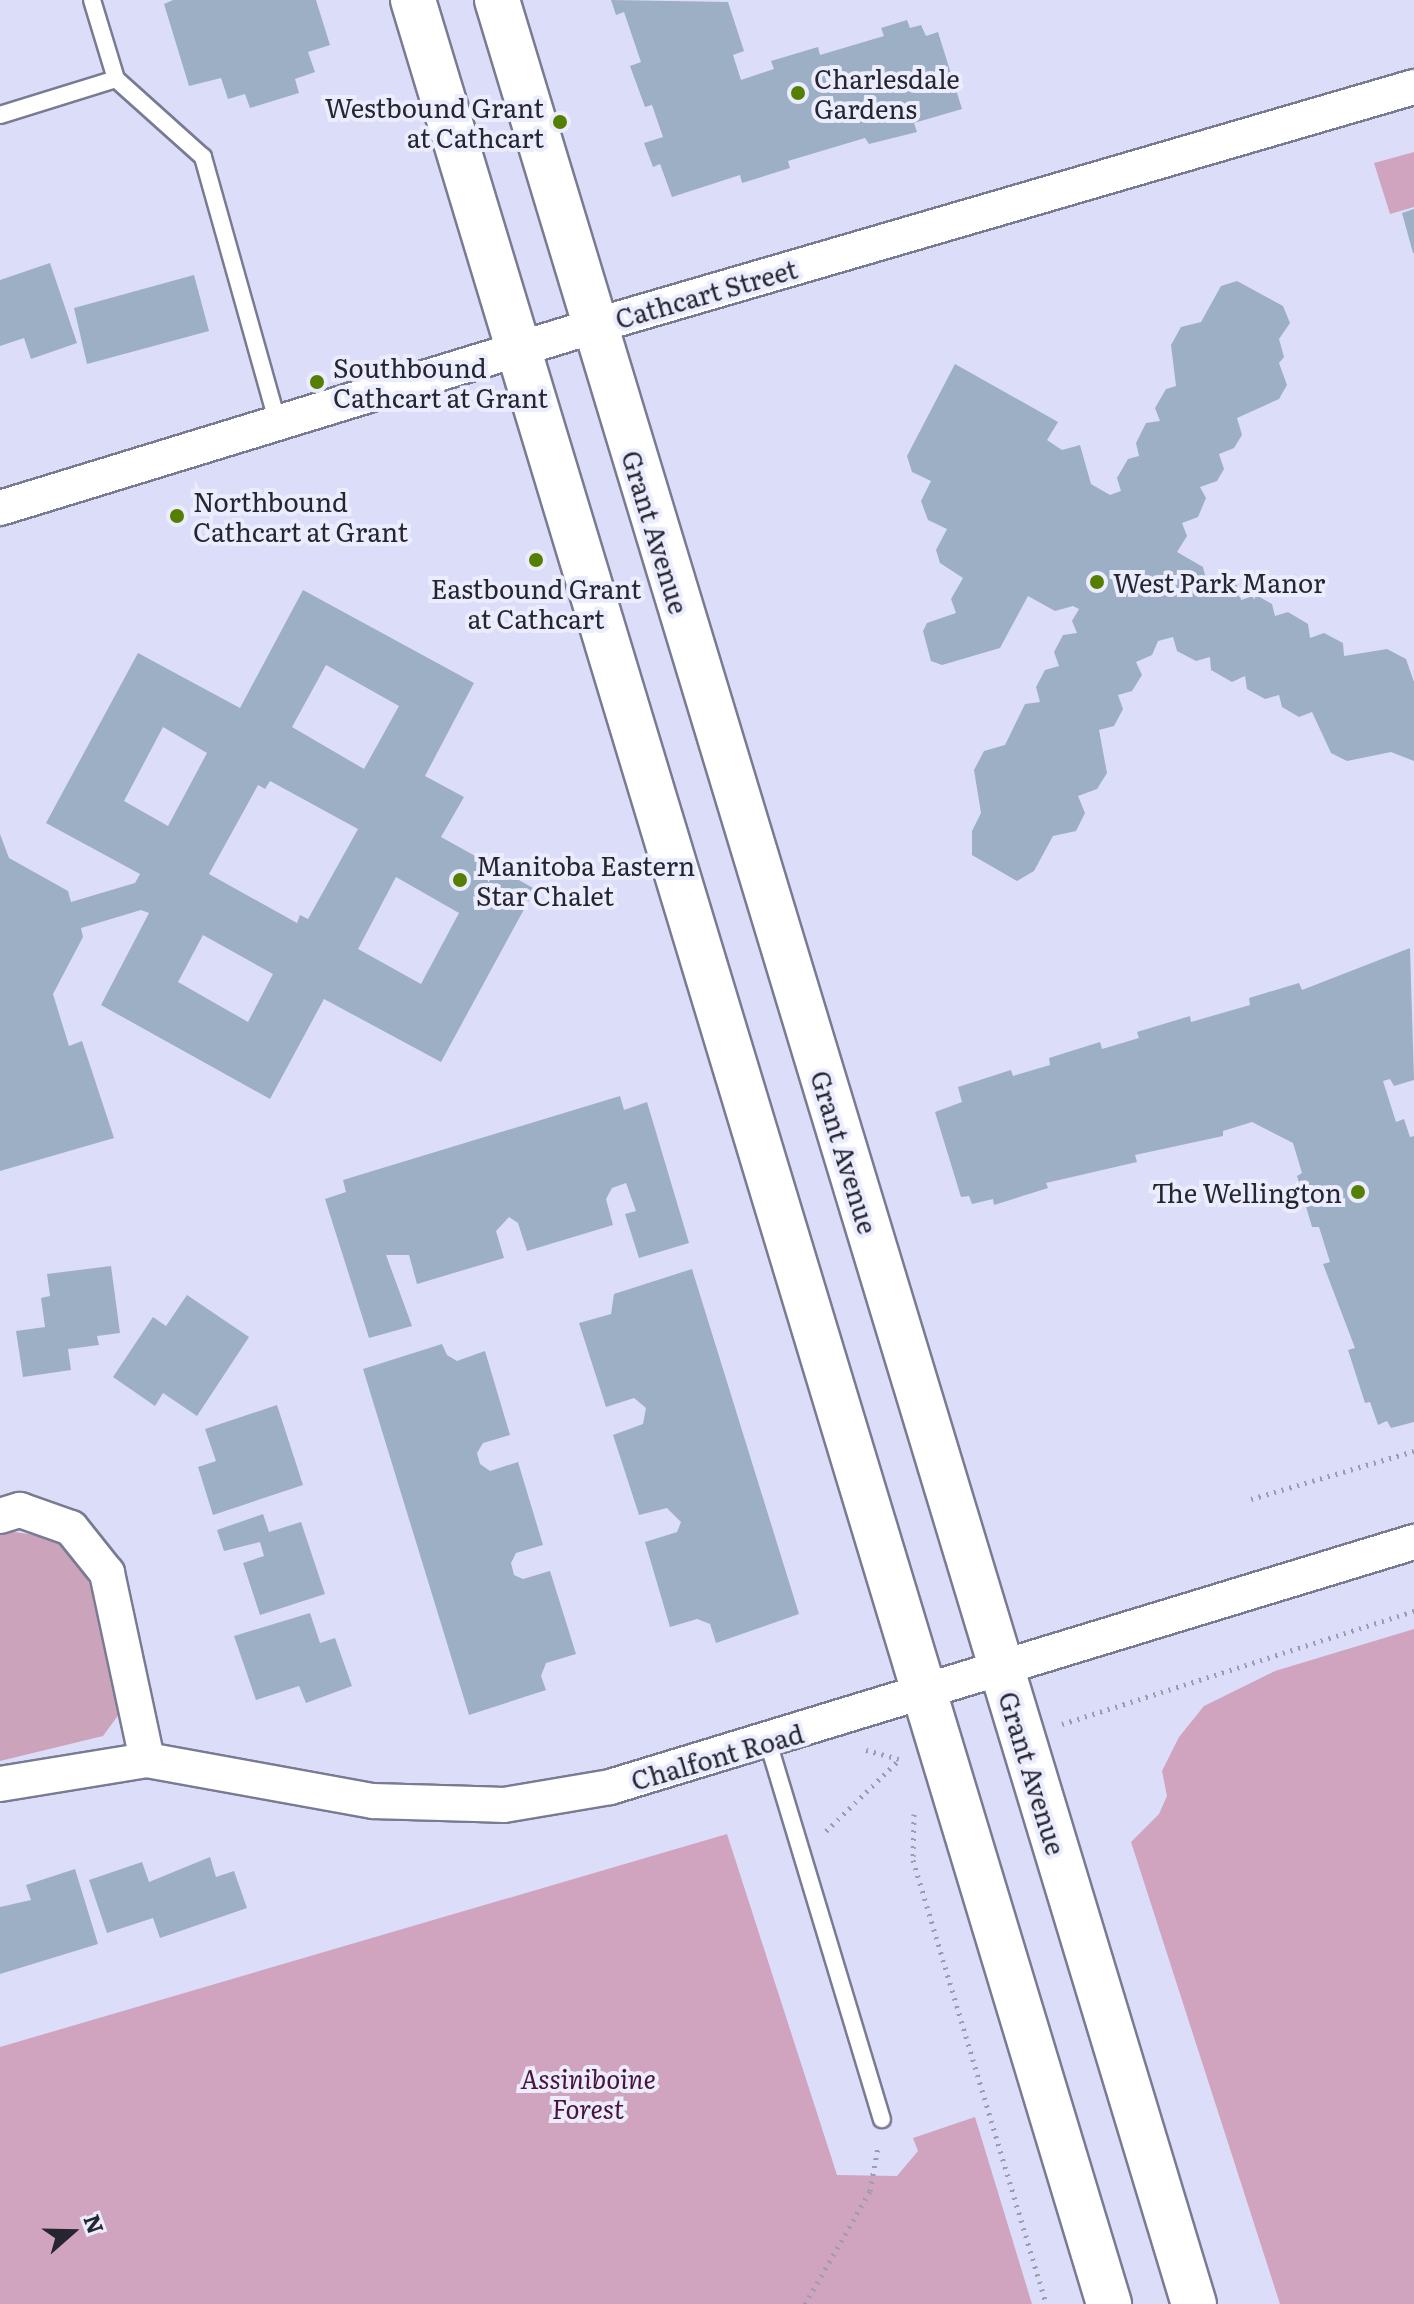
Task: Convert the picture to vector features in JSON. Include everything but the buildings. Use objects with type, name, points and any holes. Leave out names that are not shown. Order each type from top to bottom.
[{"type":"main road","points":[[413,0],[515,352],[1109,2304]]},
{"type":"main road","name":"Grant Avenue","points":[[497,0],[1194,2304]]},
{"type":"street","name":"Cathcart Street","points":[[0,508],[594,326],[1414,87]]},
{"type":"street","points":[[0,1516],[20,1510],[71,1528],[107,1573],[147,1760]]},
{"type":"street","name":"Chalfont Road","points":[[0,1784],[147,1760],[373,1801],[504,1805],[610,1787],[768,1742],[1414,1542]]},
{"type":"lane","points":[[92,0],[116,79],[203,157],[278,424]]},
{"type":"lane","points":[[0,115],[116,79]]},
{"type":"lane","points":[[768,1742],[882,2119]]},
{"type":"path","points":[[1251,1499],[1414,1451]]},
{"type":"path","points":[[1061,1724],[1414,1611]]},
{"type":"path","points":[[881,1706],[904,1772]]},
{"type":"path","points":[[802,1854],[900,1759]]},
{"type":"path","points":[[912,1801],[913,1860],[1046,2304]]},
{"type":"path","points":[[805,2304],[870,2191],[882,2119]]},
{"type":"shaded area","points":[[14,1532],[51,1537],[79,1562],[104,1615],[125,1706],[103,1736],[0,1761],[0,1535]]},
{"type":"green space","points":[[1414,152],[1414,207],[1390,214],[1374,163]]},
{"type":"green space","points":[[1414,1629],[1414,2304],[1280,2304],[1131,1842],[1159,1814],[1167,1796],[1162,1771],[1179,1737],[1204,1706],[1275,1671]]},
{"type":"green space","name":"Assiniboine Forest","points":[[727,1834],[837,2175],[897,2176],[918,2151],[913,2138],[975,2117],[1032,2304],[0,2304],[0,2047]]},
{"type":"place","name":"Charlesdale Gardens","points":[[798,93]]},
{"type":"place","name":"Westbound Grant at Cathcart","points":[[560,122]]},
{"type":"place","name":"Southbound Cathcart at Grant","points":[[317,382]]},
{"type":"place","name":"Northbound Cathcart at Grant","points":[[177,516]]},
{"type":"place","name":"Eastbound Grant at Cathcart","points":[[536,560]]},
{"type":"place","name":"West Park Manor","points":[[1097,582]]},
{"type":"place","name":"Manitoba Eastern Star Chalet","points":[[460,880]]},
{"type":"place","name":"The Wellington","points":[[1358,1192]]}]
